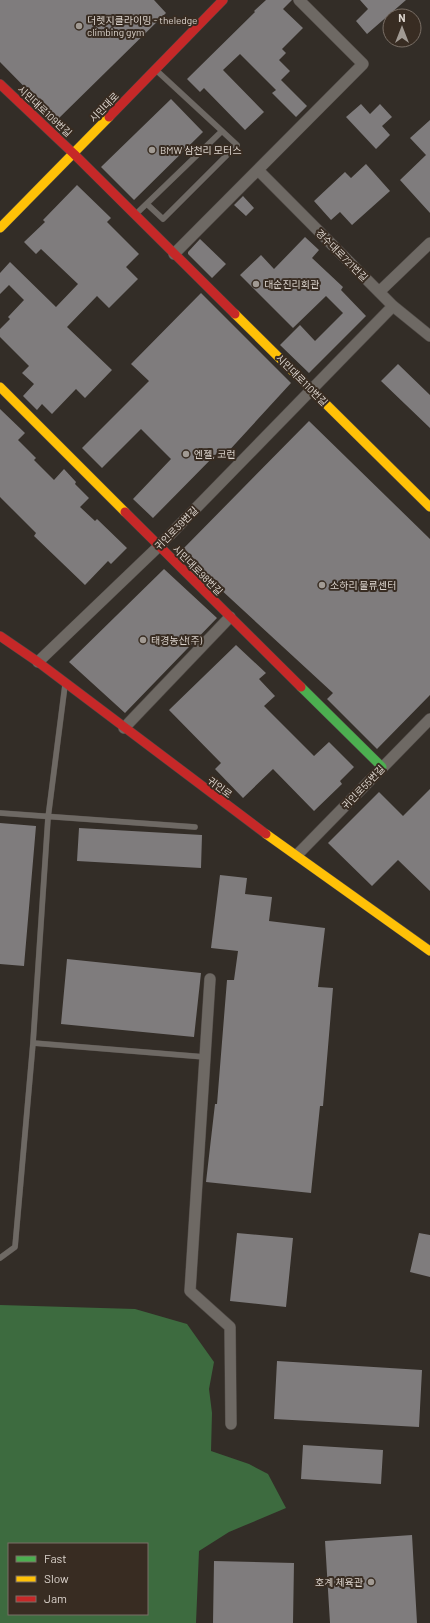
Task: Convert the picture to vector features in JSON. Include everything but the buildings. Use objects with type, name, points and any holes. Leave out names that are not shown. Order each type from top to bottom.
[{"type":"street","name":"시민대로","points":[[0,228],[223,0]]},
{"type":"street","points":[[174,254],[363,64],[299,0]]},
{"type":"street","name":"시민대로109번길","points":[[0,84],[74,154]]},
{"type":"street","name":"시민대로110번길","points":[[74,154],[430,507]]},
{"type":"street","name":"경수대로721번길","points":[[258,170],[393,306],[430,336]]},
{"type":"street","points":[[379,292],[430,243]]},
{"type":"street","name":"귀인로39번길","points":[[38,662],[159,546],[393,306]]},
{"type":"street","name":"시민대로98번길","points":[[0,387],[382,767]]},
{"type":"street","points":[[124,728],[230,617]]},
{"type":"street","name":"귀인로","points":[[0,636],[38,662],[240,816],[346,893],[430,951]]},
{"type":"street","name":"귀인로55번길","points":[[297,856],[430,719]]},
{"type":"street","points":[[210,979],[190,1291],[230,1327],[231,1424]]},
{"type":"lane","points":[[148,204],[163,219],[237,145],[156,70]]},
{"type":"lane","points":[[136,215],[222,131]]},
{"type":"lane","points":[[0,1258],[15,1247],[33,1043],[48,818],[65,684]]},
{"type":"lane","points":[[0,813],[48,818],[196,827]]},
{"type":"lane","points":[[33,1043],[205,1057]]},
{"type":"green space","points":[[0,1305],[135,1309],[187,1324],[214,1362],[209,1389],[212,1413],[211,1451],[249,1464],[268,1474],[286,1508],[229,1532],[199,1551],[196,1623],[0,1623]]},
{"type":"traffic: fast","points":[[301,687],[382,767]]},
{"type":"traffic: slow","points":[[0,228],[109,117]]},
{"type":"traffic: slow","points":[[235,314],[430,507]]},
{"type":"traffic: slow","points":[[0,387],[125,512]]},
{"type":"traffic: slow","points":[[266,834],[430,951]]},
{"type":"traffic: jam","points":[[109,117],[223,0]]},
{"type":"traffic: jam","points":[[0,84],[74,154],[235,314]]},
{"type":"traffic: jam","points":[[125,512],[301,687]]},
{"type":"traffic: jam","points":[[0,636],[38,662],[266,834]]},
{"type":"place","name":"더렛지클라이밍 - theledge climbing gym","points":[[79,26]]},
{"type":"place","name":"BMW 삼천리 모터스","points":[[152,150]]},
{"type":"place","name":"대순진리회관","points":[[256,284]]},
{"type":"place","name":"엔젤, 코런","points":[[186,454]]},
{"type":"place","name":"소하리 물류센터","points":[[322,585]]},
{"type":"place","name":"태경농산(주)","points":[[143,640]]},
{"type":"place","name":"호계 체육관","points":[[371,1582]]}]
